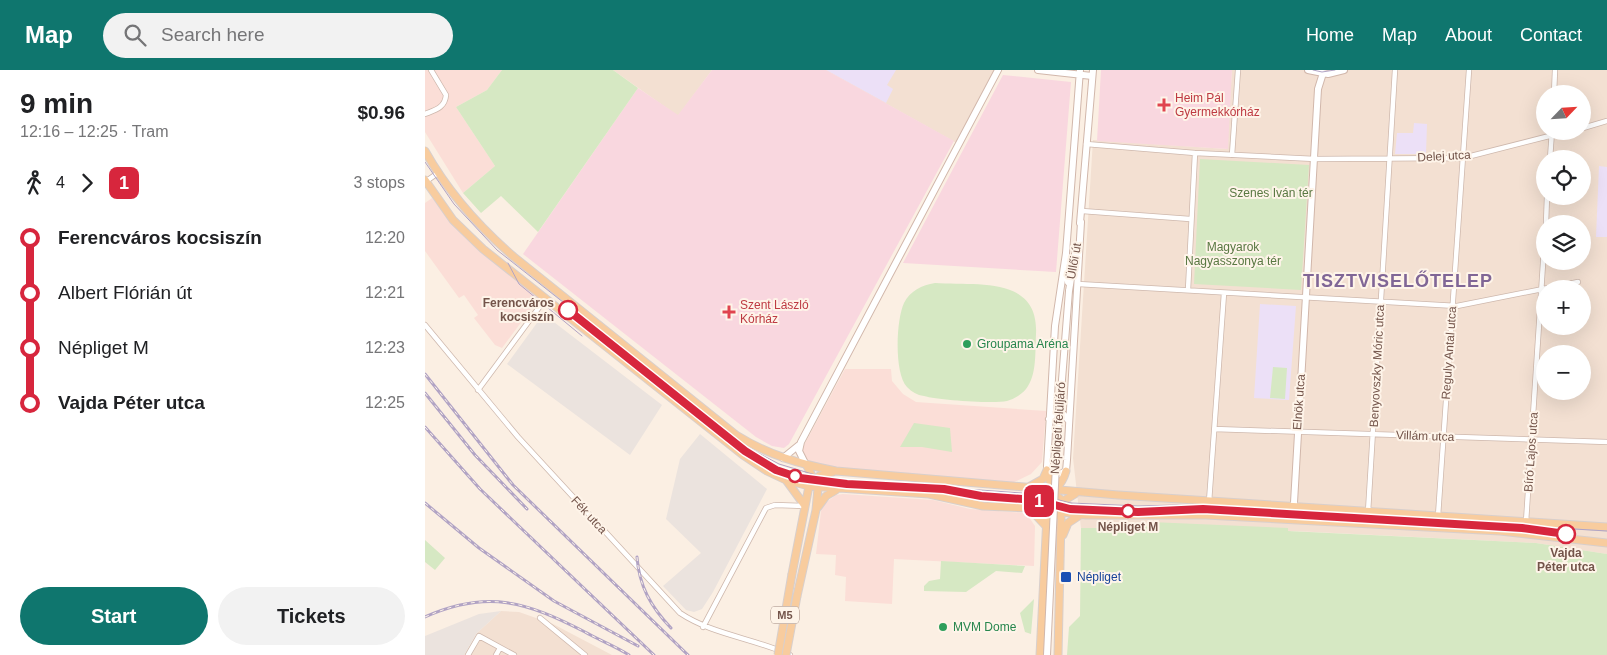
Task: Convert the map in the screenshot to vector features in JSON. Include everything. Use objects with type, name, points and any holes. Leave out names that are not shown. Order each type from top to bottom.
[{"type":"main road","points":[[816,510],[817,488],[815,479],[800,457],[801,442],[998,70]]},
{"type":"main road","points":[[1038,70],[1093,73]]},
{"type":"main road","points":[[1308,70],[1323,72],[1344,70]]},
{"type":"main road","name":"Üllői út","points":[[1069,291],[1066,253],[1080,72]]},
{"type":"main road","points":[[1306,298],[1318,89],[1323,72]]},
{"type":"main road","name":"Üllői út","points":[[1069,291],[1081,222],[1093,73]]},
{"type":"main road","points":[[425,151],[453,195],[485,231],[514,257],[736,435],[754,446],[807,466],[836,472],[1078,493],[1607,526]]},
{"type":"main road","points":[[425,181],[440,204],[463,231],[743,455],[767,471],[786,480],[817,488],[929,494],[983,506],[1053,509],[1079,515],[1129,517],[1206,515],[1500,531],[1607,543]]},
{"type":"main road","points":[[1029,508],[1046,498],[1063,482],[1066,471],[1081,222]]},
{"type":"main road","points":[[1066,253],[1056,318],[1048,420],[1047,470],[1053,491],[1061,501],[1079,515]]},
{"type":"main road","name":"Népligeti felüljáró","points":[[1047,655],[1057,443],[1069,291]]},
{"type":"main road","name":"Elnök utca","points":[[1293,520],[1306,298]]},
{"type":"main road","points":[[1048,420],[1054,414],[1063,414],[1069,421]]},
{"type":"main road","points":[[783,458],[801,442]]},
{"type":"main road","points":[[1047,470],[1060,474],[1066,471]]},
{"type":"main road","points":[[1026,488],[1043,479],[1047,470]]},
{"type":"main road","points":[[1066,471],[1071,487],[1078,493]]},
{"type":"main road","points":[[815,479],[836,472]]},
{"type":"main road","name":"M5","points":[[778,655],[791,574],[809,486],[815,479]]},
{"type":"main road","points":[[786,480],[805,506]]},
{"type":"main road","points":[[1026,488],[1046,498],[1061,518],[1062,573],[1059,655]]},
{"type":"main road","name":"M5","points":[[786,655],[801,575],[816,510],[826,496],[836,490]]},
{"type":"main road","points":[[1040,655],[1045,525],[1053,509],[1061,501],[1078,493]]},
{"type":"main road","points":[[1029,508],[1045,525]]},
{"type":"main road","points":[[1062,537],[1068,523],[1079,515]]},
{"type":"main road","points":[[1043,552],[1056,548],[1061,553]]},
{"type":"main road","points":[[1043,570],[1053,576],[1062,573]]},
{"type":"street","points":[[425,114],[444,104],[446,96],[431,70]]},
{"type":"street","points":[[1232,155],[1238,70]]},
{"type":"street","name":"Benyovszky Móric utca","points":[[1368,512],[1395,70]]},
{"type":"street","name":"Reguly Antal utca","points":[[1438,516],[1469,70]]},
{"type":"street","points":[[1554,85],[1555,70]]},
{"type":"street","points":[[1591,126],[1607,121]]},
{"type":"street","name":"Delej utca","points":[[1315,159],[1463,158],[1536,138]]},
{"type":"street","points":[[1086,144],[1195,153],[1315,159]]},
{"type":"street","points":[[1187,290],[1195,153]]},
{"type":"street","points":[[425,181],[438,173]]},
{"type":"street","points":[[1082,211],[1190,219]]},
{"type":"street","points":[[1078,284],[1452,306],[1536,289]]},
{"type":"street","points":[[1209,502],[1223,293]]},
{"type":"street","points":[[478,390],[546,298]]},
{"type":"street","name":"Fék utca","points":[[425,325],[517,437],[680,613],[703,627],[766,645],[790,655]]},
{"type":"street","name":"Bíró Lajos utca","points":[[1527,522],[1539,335]]},
{"type":"street","name":"Villám utca","points":[[1214,429],[1607,442]]},
{"type":"street","points":[[703,627],[762,513],[772,506],[805,506]]},
{"type":"street","points":[[540,618],[585,655]]},
{"type":"street","points":[[468,655],[479,636],[514,655]]},
{"type":"street","points":[[496,655],[500,648]]},
{"type":"shaded area","points":[[425,70],[502,70],[487,90],[456,107],[495,166],[463,193],[425,132]]},
{"type":"shaded area","points":[[613,70],[712,70],[678,116]]},
{"type":"shaded area","name":"Szent László Kórház","points":[[712,70],[826,70],[954,141],[789,444],[784,448],[772,446],[756,437],[523,254],[638,88],[678,115]]},
{"type":"shaded area","points":[[826,70],[1002,70],[962,146]]},
{"type":"shaded area","points":[[826,70],[896,70],[887,85],[893,89],[886,103]]},
{"type":"shaded area","name":"Heim Pál Gyermekkórház","points":[[1101,70],[1232,70],[1228,149],[1097,141]]},
{"type":"shaded area","points":[[1232,70],[1607,70],[1607,554],[1536,543],[1294,531],[1081,528],[1073,458],[1093,140],[1227,149]]},
{"type":"shaded area","points":[[1003,75],[1071,82],[1056,272],[903,263]]},
{"type":"shaded area","points":[[1414,123],[1427,124],[1426,154],[1395,154],[1397,133],[1413,133]]},
{"type":"shaded area","points":[[1599,166],[1607,167],[1607,237],[1596,237]]},
{"type":"shaded area","points":[[432,198],[457,229],[539,298],[502,348],[495,345],[474,318],[478,315],[464,295],[459,298],[425,251],[425,203]]},
{"type":"shaded area","points":[[1260,304],[1296,306],[1289,400],[1254,398]]},
{"type":"shaded area","name":"Ferencváros kocsiszín","points":[[542,316],[546,316],[662,405],[630,455],[507,364]]},
{"type":"shaded area","points":[[845,369],[891,369],[892,381],[903,394],[916,402],[1046,411],[1042,462],[1031,474],[1010,484],[847,471],[796,460]]},
{"type":"shaded area","points":[[700,434],[767,489],[713,592],[702,609],[694,612],[686,610],[663,586],[701,553],[666,519],[680,459]]},
{"type":"shaded area","points":[[836,495],[933,500],[970,509],[1026,513],[1035,526],[1034,566],[894,559],[892,604],[845,601],[846,577],[835,575],[836,555],[816,554],[821,511],[824,504]]},
{"type":"shaded area","points":[[501,611],[519,612],[553,624],[612,655],[464,655],[477,633]]},
{"type":"shaded area","points":[[501,611],[477,633],[464,655],[425,655],[425,636],[479,614]]},
{"type":"green space","points":[[502,70],[613,70],[638,88],[538,232],[501,196],[481,213],[463,193],[495,166],[456,107],[487,90]]},
{"type":"green space","points":[[1200,159],[1309,165],[1301,290],[1194,284]]},
{"type":"green space","name":"Groupama Aréna","points":[[935,283],[986,285],[1002,288],[1016,293],[1027,302],[1034,315],[1036,334],[1035,363],[1030,383],[1020,395],[1000,402],[965,401],[921,396],[907,387],[903,380],[898,359],[898,333],[901,311],[904,303],[913,292],[921,287]]},
{"type":"green space","points":[[1273,367],[1287,368],[1285,399],[1270,398]]},
{"type":"green space","points":[[914,423],[950,428],[952,452],[922,447],[900,447]]},
{"type":"green space","name":"Népliget","points":[[1151,522],[1288,528],[1288,531],[1536,543],[1607,554],[1607,655],[1067,655],[1069,627],[1080,616],[1081,528],[1139,528]]},
{"type":"green space","points":[[425,540],[445,558],[435,570],[425,562]]},
{"type":"green space","points":[[941,561],[1025,566],[1022,573],[996,571],[966,592],[924,591],[924,586],[929,581],[940,579]]},
{"type":"green space","points":[[1034,599],[1031,634],[1025,632],[1020,613]]},
{"type":"tram line","points":[[1313,70],[1322,72],[1335,70]]},
{"type":"tram line","points":[[425,162],[454,204],[497,250],[745,446],[779,464],[829,479],[1035,494],[1071,503],[1138,506],[1177,505],[1607,531]]},
{"type":"tram line","points":[[508,263],[519,284],[582,336]]},
{"type":"tram line","name":"1","points":[[568,310],[745,451],[776,470],[800,478],[847,484],[944,489],[981,496],[1036,500],[1070,509],[1138,512],[1203,509],[1522,528],[1566,534]]},
{"type":"railway","points":[[425,374],[513,485],[688,655]]},
{"type":"railway","points":[[425,393],[475,455],[527,509]]},
{"type":"railway","points":[[425,427],[480,489],[654,655]]},
{"type":"railway","points":[[425,503],[479,548],[554,601],[638,646]]},
{"type":"railway","points":[[637,557],[640,577],[647,596],[671,628]]},
{"type":"railway","points":[[425,617],[468,603],[507,603],[544,613],[629,655]]},
{"type":"place","name":"Heim Pál Gyermekkórház","points":[[1164,105]]},
{"type":"place","name":"Ferencváros kocsiszín","points":[[568,310]]},
{"type":"place","name":"Szent László Kórház","points":[[729,312]]},
{"type":"place","name":"Groupama Aréna","points":[[967,344]]},
{"type":"place","name":"Népliget M","points":[[1128,511]]},
{"type":"place","name":"Vajda Péter utca","points":[[1566,534]]},
{"type":"place","name":"Népliget","points":[[1066,577]]},
{"type":"place","name":"MVM Dome","points":[[943,627]]},
{"type":"district","name":"TISZTVISELŐTELEP","points":[[1398,281]]},
{"type":"park label","name":"Szenes Iván tér","points":[[1271,193]]},
{"type":"park label","name":"Magyarok Nagyasszonya tér","points":[[1233,254]]}]
